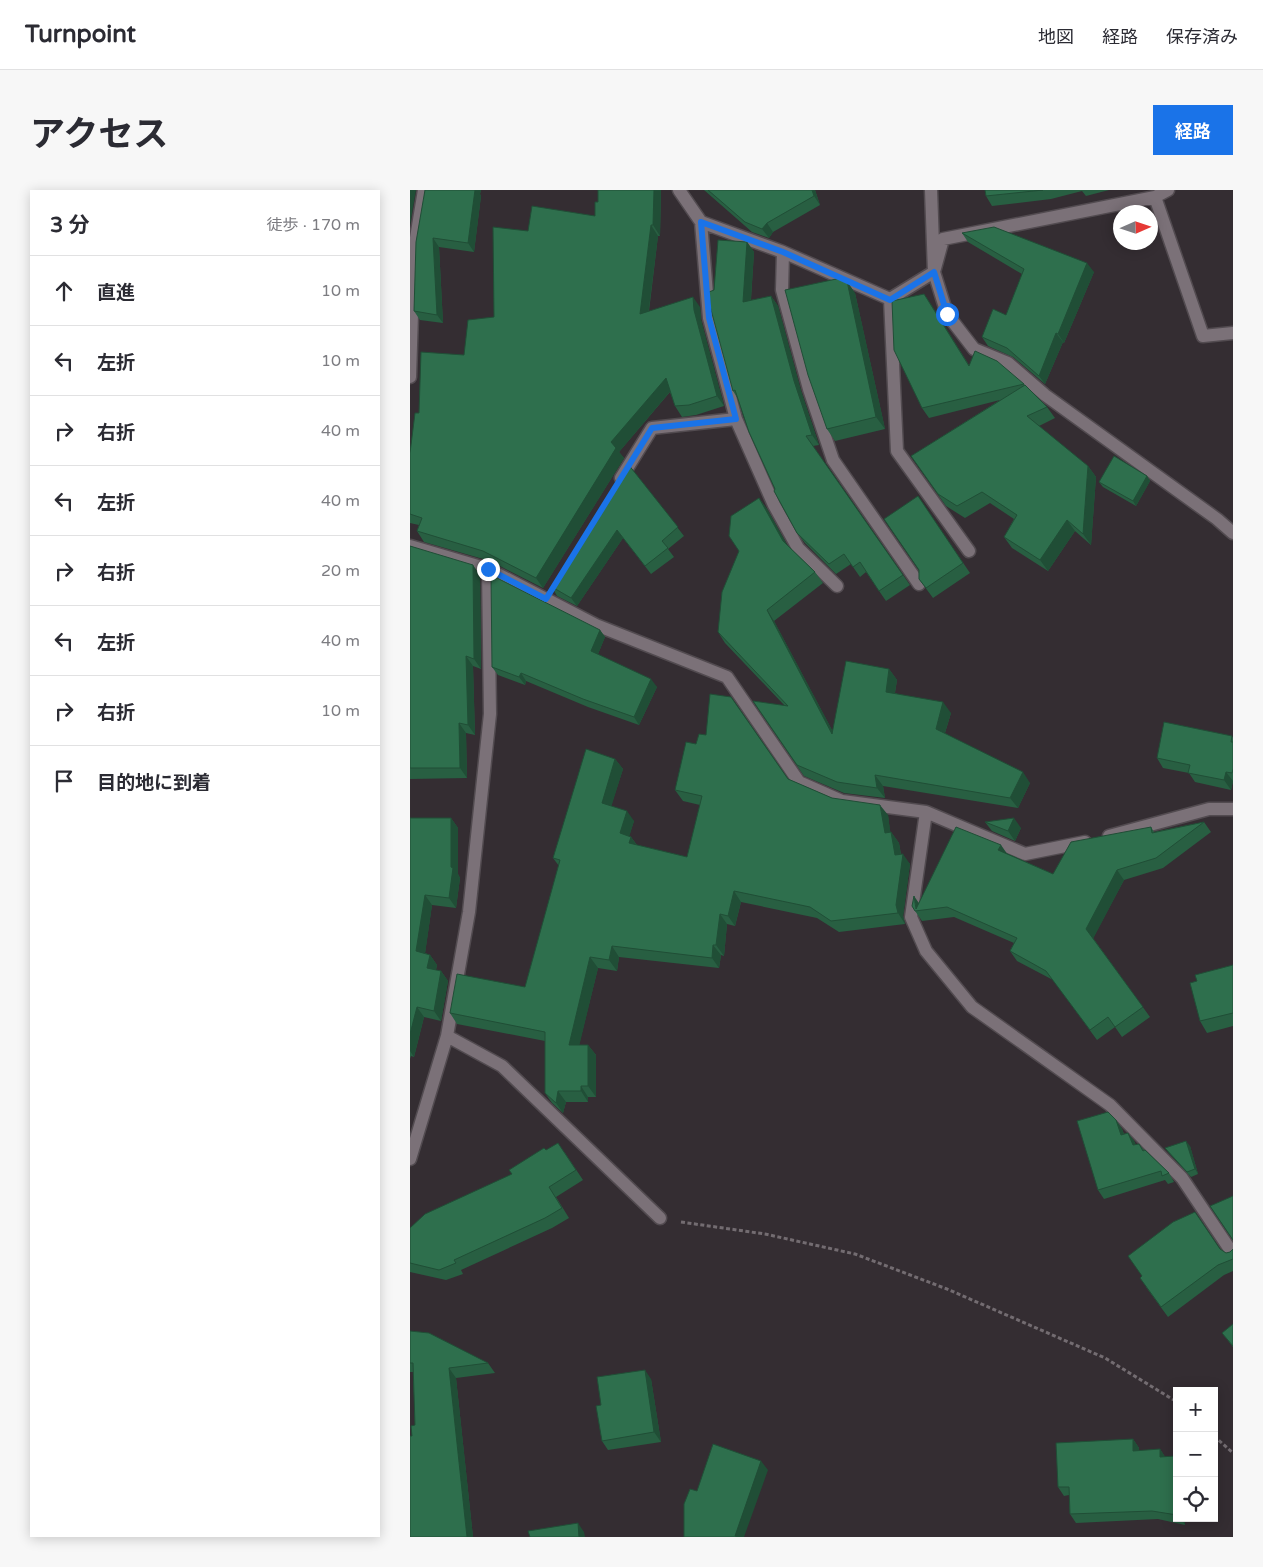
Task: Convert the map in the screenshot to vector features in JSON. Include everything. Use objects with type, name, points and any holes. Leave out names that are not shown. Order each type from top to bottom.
[{"type":"street","points":[[410,377],[414,250],[424,190]]},
{"type":"street","points":[[678,190],[701,222],[709,318],[736,419],[774,505],[798,548],[837,586]]},
{"type":"street","points":[[930,190],[934,272],[947,314],[974,349],[1008,363],[1045,395],[1217,519],[1233,533]]},
{"type":"street","points":[[890,300],[934,272],[943,240],[1155,197],[1168,190]]},
{"type":"street","points":[[1155,197],[1203,336],[1233,333]]},
{"type":"street","points":[[701,222],[783,252],[890,300]]},
{"type":"street","points":[[783,252],[782,290],[809,389],[833,460],[919,584]]},
{"type":"street","points":[[890,300],[897,451],[969,552]]},
{"type":"street","points":[[617,485],[652,428],[736,419]]},
{"type":"street","points":[[410,546],[488,569],[549,595],[596,625],[727,677],[799,782],[842,801],[926,812],[1025,854],[1094,840],[1209,809],[1233,809]]},
{"type":"street","points":[[410,1159],[448,1036],[470,912],[490,714],[488,569]]},
{"type":"street","points":[[926,812],[912,917],[926,951],[972,1007],[1110,1105],[1182,1178],[1233,1254]]},
{"type":"street","points":[[448,1036],[502,1066],[660,1218]]},
{"type":"path","points":[[660,1218],[765,1234],[855,1254],[947,1289],[1105,1358],[1173,1400]]},
{"type":"path","points":[[1218,1439],[1233,1452]]},
{"type":"building","points":[[425,190],[475,190],[468,243],[433,238],[437,315],[414,311],[416,242]]},
{"type":"building","points":[[598,190],[654,190],[653,225],[651,225],[640,314],[693,297],[694,310],[717,396],[689,405],[675,406],[666,378],[611,442],[616,448],[536,578],[483,551],[417,531],[422,518],[410,514],[410,453],[415,413],[419,413],[421,352],[464,355],[468,320],[494,317],[493,227],[528,231],[532,206],[595,216],[595,202],[598,202]]},
{"type":"building","points":[[708,190],[812,190],[814,196],[767,223],[762,229],[745,222]]},
{"type":"building","points":[[985,190],[1043,190],[986,196]]},
{"type":"building","points":[[994,227],[1087,263],[1039,376],[1007,348],[982,337],[993,309],[1006,315],[1024,269],[962,233]]},
{"type":"building","points":[[718,240],[747,242],[743,302],[771,296],[794,381],[812,435],[806,436],[903,575],[879,591],[860,562],[853,567],[844,554],[829,564],[797,533],[774,491],[775,489],[749,432],[735,390],[733,391],[710,306],[709,292],[714,290]]},
{"type":"building","points":[[841,278],[847,281],[876,417],[827,429],[808,375],[785,290]]},
{"type":"building","points":[[924,294],[969,366],[975,351],[997,361],[1024,384],[922,408],[894,350],[892,301]]},
{"type":"building","points":[[1025,385],[1047,407],[1027,416],[1088,466],[1083,534],[1067,520],[1040,560],[1004,537],[1017,515],[982,492],[957,506],[938,494],[911,456]]},
{"type":"building","points":[[1114,456],[1147,476],[1133,501],[1099,482]]},
{"type":"building","points":[[628,464],[678,527],[662,541],[668,548],[645,566],[617,530],[571,598],[552,587]]},
{"type":"building","points":[[918,496],[963,563],[926,588],[919,579],[919,570],[884,519]]},
{"type":"building","points":[[759,498],[783,541],[815,572],[767,610],[832,734],[846,661],[889,669],[886,692],[943,702],[936,729],[1023,772],[1010,798],[875,775],[877,788],[837,782],[797,765],[753,701],[788,706],[718,632],[722,592],[739,551],[729,536],[731,516]]},
{"type":"building","points":[[410,546],[473,565],[474,659],[466,656],[468,725],[459,723],[460,768],[410,768]]},
{"type":"building","points":[[491,575],[600,630],[591,651],[651,679],[634,717],[583,699],[521,673],[519,677],[492,667]]},
{"type":"building","points":[[710,694],[731,697],[788,779],[832,798],[880,805],[885,833],[891,832],[895,855],[903,854],[896,905],[898,913],[831,921],[810,907],[734,891],[728,916],[720,914],[716,945],[713,945],[712,958],[612,946],[609,960],[590,957],[569,1045],[588,1045],[588,1086],[581,1086],[581,1091],[558,1091],[556,1103],[545,1093],[545,1032],[450,1013],[457,974],[525,987],[560,860],[553,858],[586,749],[615,759],[602,803],[627,811],[620,833],[631,837],[629,843],[687,857],[702,796],[675,790],[686,742],[696,744],[699,734],[706,735]]},
{"type":"building","points":[[1164,722],[1232,736],[1232,773],[1226,772],[1224,780],[1188,773],[1190,765],[1157,758]]},
{"type":"building","points":[[410,818],[451,818],[451,867],[453,868],[449,898],[425,895],[416,951],[430,955],[427,968],[441,971],[434,1011],[417,1007],[410,1034]]},
{"type":"building","points":[[1014,818],[1008,831],[985,822]]},
{"type":"building","points":[[1204,822],[1156,858],[1117,870],[1086,929],[1143,1007],[1115,1027],[1108,1017],[1090,1030],[1046,971],[1010,951],[1017,938],[947,907],[915,911],[912,906],[914,896],[916,909],[956,827],[1001,845],[998,850],[1053,874],[1071,842],[1151,827],[1152,833]]},
{"type":"building","points":[[1233,965],[1233,1013],[1200,1021],[1190,983],[1197,981],[1195,975]]},
{"type":"building","points":[[1108,1112],[1116,1120],[1121,1135],[1128,1133],[1133,1145],[1139,1144],[1143,1151],[1145,1150],[1169,1173],[1162,1176],[1161,1171],[1098,1190],[1077,1121]]},
{"type":"building","points":[[1186,1141],[1195,1169],[1187,1172],[1165,1148]]},
{"type":"building","points":[[558,1143],[576,1170],[549,1187],[562,1208],[545,1218],[454,1260],[456,1263],[439,1270],[410,1263],[410,1228],[425,1214],[512,1174],[509,1170],[544,1148],[546,1150]]},
{"type":"building","points":[[1233,1196],[1233,1240],[1210,1206]]},
{"type":"building","points":[[1195,1212],[1220,1249],[1226,1253],[1233,1249],[1233,1259],[1218,1265],[1161,1307],[1140,1278],[1142,1276],[1128,1256],[1173,1222]]},
{"type":"building","points":[[1233,1324],[1233,1346],[1222,1333]]},
{"type":"building","points":[[410,1331],[429,1333],[488,1363],[449,1368],[467,1537],[410,1537],[410,1436],[412,1436],[411,1426],[415,1425],[413,1363],[410,1363]]},
{"type":"building","points":[[645,1370],[654,1432],[602,1441],[596,1406],[601,1405],[597,1377]]},
{"type":"building","points":[[1133,1439],[1133,1451],[1160,1449],[1160,1457],[1173,1456],[1173,1514],[1152,1511],[1070,1514],[1069,1487],[1058,1487],[1056,1443]]},
{"type":"building","points":[[713,1444],[761,1461],[735,1536],[739,1537],[684,1537],[684,1504],[690,1489],[697,1491]]},
{"type":"building","points":[[578,1523],[579,1537],[530,1537],[528,1531]]},
{"type":"route","points":[[488,569],[546,599],[652,428],[736,419],[709,318],[701,222],[783,252],[890,300],[934,272],[947,314]]}]
